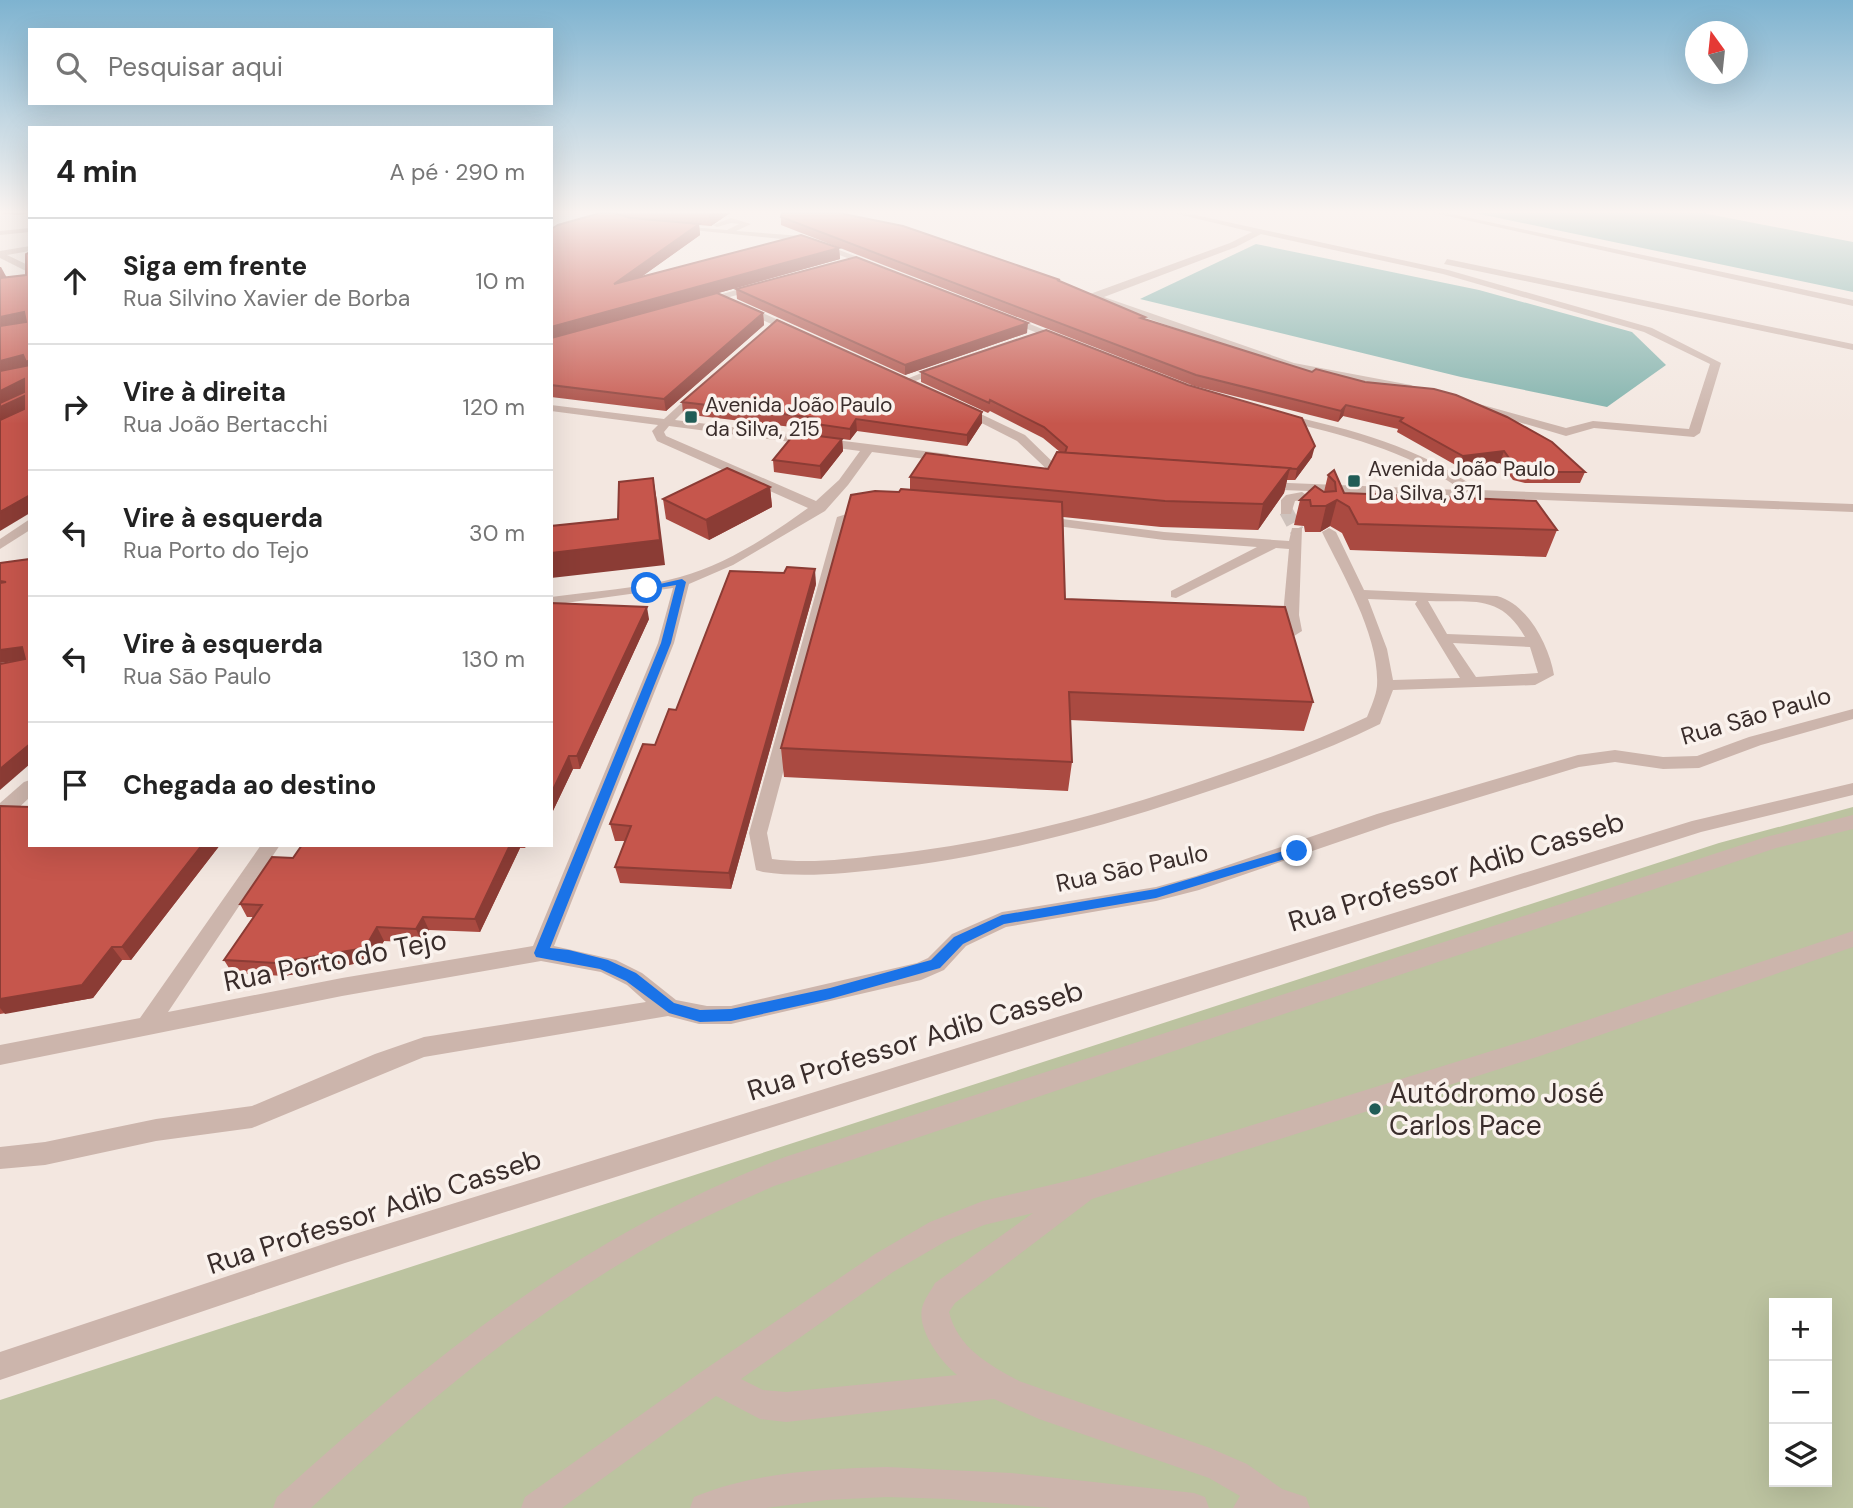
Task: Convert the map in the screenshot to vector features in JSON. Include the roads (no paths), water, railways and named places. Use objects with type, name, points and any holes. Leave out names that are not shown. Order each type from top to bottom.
[{"type":"street","points":[[1095,297],[1131,283]]},
{"type":"street","points":[[1459,401],[1566,432],[1593,424],[1694,433],[1716,363],[1648,330],[1485,283]]},
{"type":"street","points":[[1553,283],[1853,347]]},
{"type":"street","points":[[1762,283],[1853,303]]},
{"type":"street","points":[[694,304],[768,284]]},
{"type":"street","points":[[1082,292],[1292,366],[1419,390]]},
{"type":"street","points":[[719,297],[772,327],[807,336]]},
{"type":"street","points":[[990,311],[1079,346]]},
{"type":"street","points":[[1033,337],[1046,332]]},
{"type":"street","points":[[904,382],[955,364]]},
{"type":"street","points":[[892,376],[926,392]]},
{"type":"street","points":[[706,384],[663,423],[658,435],[667,442],[820,508]]},
{"type":"street","points":[[948,402],[1021,438],[1064,473],[1032,469]]},
{"type":"street","points":[[553,408],[957,459]]},
{"type":"street","points":[[1272,415],[1407,450],[1457,479],[1477,495]]},
{"type":"street","points":[[553,601],[682,582],[724,564],[785,532],[820,508],[855,471],[868,448]]},
{"type":"street","points":[[922,469],[931,456]]},
{"type":"street","points":[[1249,485],[1305,496]]},
{"type":"street","points":[[1286,511],[1286,503],[1291,498],[1305,496],[1477,495],[1853,508]]},
{"type":"street","points":[[883,510],[850,513],[844,517],[758,833],[763,865],[789,870],[894,861],[1023,840],[1139,808],[1339,738],[1374,720],[1385,685],[1382,659],[1358,594],[1329,532]]},
{"type":"street","points":[[1028,519],[1164,537],[1271,545]]},
{"type":"street","points":[[0,545],[28,524]]},
{"type":"street","points":[[1176,594],[1271,545],[1295,538],[1290,615],[1294,631]]},
{"type":"street","points":[[541,953],[666,643],[682,582]]},
{"type":"street","points":[[1358,594],[1497,600],[1511,606],[1533,642],[1546,675],[1535,680],[1385,685]]},
{"type":"street","points":[[1422,604],[1471,682]]},
{"type":"street","points":[[1442,638],[1533,642]]},
{"type":"street","name":"Rua Sāo Paulo","points":[[669,1007],[700,1016],[731,1015],[841,991],[936,964],[958,940],[1002,920],[1156,894],[1199,883],[1384,819],[1578,761],[1615,756],[1664,763],[1699,762],[1755,741],[1853,714]]},
{"type":"street","points":[[0,814],[28,788]]},
{"type":"street","name":"Rua Professor Adib Casseb","points":[[0,1366],[345,1250],[1686,830],[1853,789]]},
{"type":"street","points":[[288,1508],[349,1453],[547,1294],[626,1244],[704,1203],[797,1165],[1773,842],[1853,822]]},
{"type":"street","points":[[145,1028],[270,847]]},
{"type":"street","points":[[536,1508],[714,1380],[884,1263],[939,1231],[983,1213],[1088,1188],[1540,1046],[1853,939]]},
{"type":"street","name":"Rua Porto do Tejo","points":[[0,1055],[342,988],[541,953],[569,955],[603,964],[631,977],[669,1007]]},
{"type":"street","points":[[0,1158],[27,1157],[127,1135],[258,1115],[299,1100],[397,1055],[425,1047],[669,1007]]},
{"type":"street","points":[[1088,1188],[951,1287],[936,1305],[935,1316],[945,1341],[959,1357],[994,1385],[1037,1405],[1220,1467],[1273,1506]]},
{"type":"street","points":[[714,1380],[760,1404],[786,1407],[994,1385]]},
{"type":"street","points":[[705,1508],[762,1494],[818,1485],[890,1483],[958,1484],[1194,1508]]},
{"type":"water","points":[[1173,283],[1447,283],[1632,332],[1666,365],[1607,407],[1461,377],[1140,299]]},
{"type":"water","points":[[1812,283],[1853,283],[1853,292]]},
{"type":"tunnel","points":[[1286,511],[1297,531]]},
{"type":"place","name":"Avenida João Paulo da Silva, 215","points":[[691,417]]},
{"type":"place","name":"Avenida João Paulo Da Silva, 371","points":[[1354,481]]},
{"type":"place","name":"Autódromo José Carlos Pace","points":[[1375,1109]]}]
